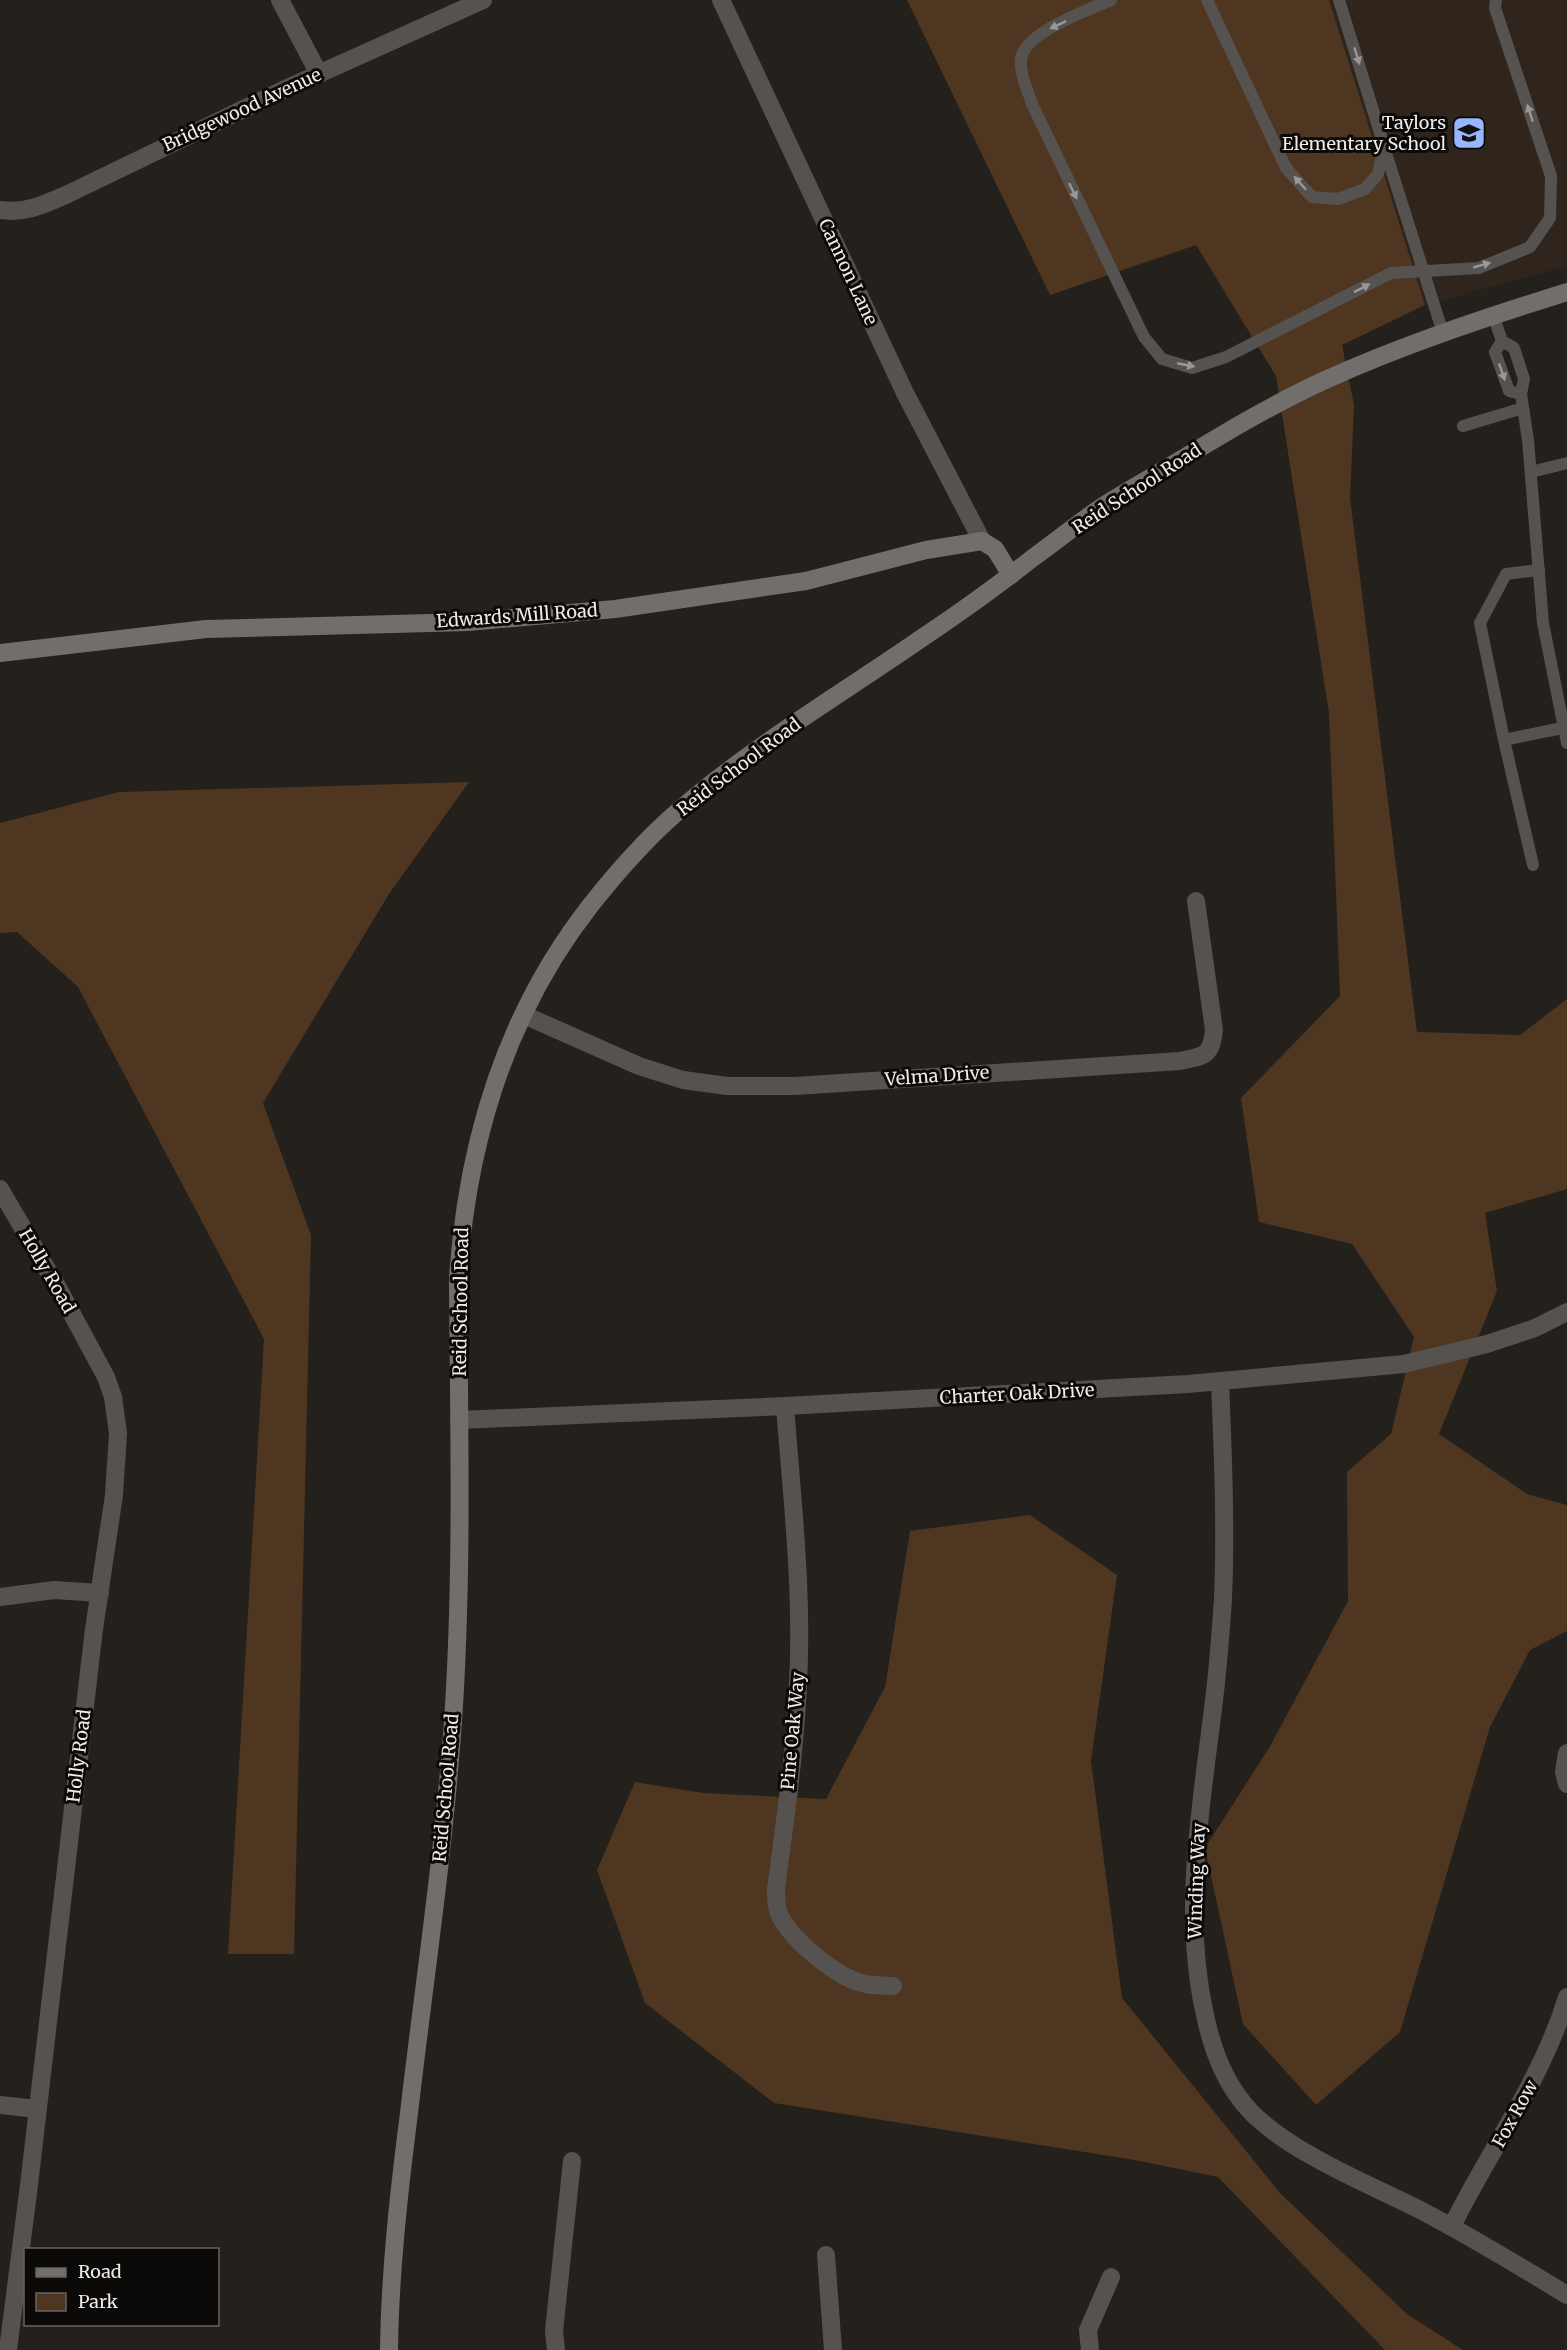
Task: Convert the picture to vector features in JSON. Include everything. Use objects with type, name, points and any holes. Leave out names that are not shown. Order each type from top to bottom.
[{"type":"street","points":[[280,0],[319,74]]},
{"type":"street","name":"Bridgewood Avenue","points":[[0,210],[33,209],[68,194],[319,74],[483,0]]},
{"type":"street","name":"Cannon Lane","points":[[722,0],[905,393],[982,540]]},
{"type":"street","name":"Reid School Road","points":[[389,2350],[390,2299],[399,2198],[453,1722],[459,1601],[458,1278],[467,1189],[490,1094],[503,1060],[545,972],[588,908],[628,861],[674,814],[734,766],[956,615],[1096,511],[1222,434],[1320,382],[1399,349],[1493,315],[1567,292]]},
{"type":"street","points":[[982,540],[995,549],[1011,575]]},
{"type":"street","name":"Edwards Mill Road","points":[[0,653],[206,629],[468,622],[615,609],[806,580],[926,550],[982,540]]},
{"type":"street","name":"Velma Drive","points":[[524,1015],[639,1066],[683,1080],[727,1086],[795,1086],[1180,1061],[1207,1053],[1212,1047],[1214,1030],[1196,901]]},
{"type":"street","name":"Holly Road","points":[[0,1189],[106,1377],[113,1397],[118,1433],[114,1495],[100,1593],[8,2350]]},
{"type":"street","name":"Charter Oak Drive","points":[[459,1420],[785,1406],[1220,1382],[1404,1364],[1487,1344],[1535,1328],[1567,1312]]},
{"type":"street","name":"Winding Way","points":[[1220,1382],[1225,1506],[1223,1599],[1216,1681],[1197,1837],[1193,1898],[1197,1970],[1211,2040],[1220,2065],[1233,2089],[1251,2112],[1270,2129],[1308,2153],[1452,2226],[1567,2295]]},
{"type":"street","name":"Pine Oak Way","points":[[785,1406],[798,1598],[799,1683],[776,1903],[780,1915],[794,1936],[833,1968],[864,1984],[893,1986]]},
{"type":"street","points":[[0,1596],[54,1590],[100,1593]]},
{"type":"street","points":[[1567,1753],[1564,1772],[1567,1784]]},
{"type":"street","name":"Fox Row","points":[[1452,2226],[1534,2080],[1550,2047],[1567,1997]]},
{"type":"street","points":[[0,2105],[37,2109]]},
{"type":"street","points":[[556,2350],[554,2331],[573,2161]]},
{"type":"street","points":[[826,2255],[833,2350]]},
{"type":"street","points":[[1090,2350],[1088,2330],[1111,2277]]},
{"type":"lane","points":[[1111,0],[1042,32],[1022,54],[1021,66],[1032,104],[1144,337],[1162,359],[1192,368],[1215,361],[1391,273],[1479,267],[1530,247],[1550,218],[1551,176],[1495,8],[1496,0]]},
{"type":"lane","points":[[1208,0],[1286,168],[1312,197],[1338,199],[1365,189],[1378,174],[1384,146]]},
{"type":"lane","points":[[1339,0],[1443,333]]},
{"type":"lane","points":[[1493,315],[1502,341],[1514,348],[1524,379],[1521,394],[1531,472],[1543,623],[1567,743]]},
{"type":"lane","points":[[1502,341],[1495,352],[1509,391],[1521,394]]},
{"type":"lane","points":[[1463,426],[1524,408]]},
{"type":"lane","points":[[1531,472],[1567,463]]},
{"type":"lane","points":[[1533,865],[1480,623],[1506,574],[1539,570]]},
{"type":"lane","points":[[1504,740],[1563,728]]},
{"type":"shaded area","name":"Taylors Elementary School","points":[[1329,0],[1567,0],[1567,266],[1425,305]]},
{"type":"green space","points":[[907,0],[1329,0],[1425,305],[1342,345],[1354,405],[1350,498],[1417,1032],[1520,1035],[1567,999],[1567,1189],[1485,1213],[1497,1291],[1439,1434],[1527,1494],[1567,1505],[1567,1631],[1530,1650],[1490,1727],[1400,2032],[1316,2105],[1243,2024],[1205,1848],[1269,1748],[1348,1601],[1347,1472],[1391,1434],[1414,1337],[1352,1244],[1259,1222],[1241,1098],[1340,996],[1329,713],[1276,376],[1196,245],[1050,295]]},
{"type":"green space","points":[[469,782],[389,894],[263,1103],[311,1235],[294,1954],[228,1954],[264,1339],[78,987],[17,932],[0,933],[0,823],[119,792]]},
{"type":"green space","points":[[1030,1515],[1117,1575],[1091,1761],[1122,1998],[1281,2194],[1407,2314],[1463,2350],[1385,2350],[1218,2177],[1135,2160],[774,2103],[645,2003],[597,1870],[635,1782],[703,1793],[826,1799],[885,1687],[910,1531]]},
{"type":"place","name":"Taylors Elementary School","points":[[1469,133]]}]
